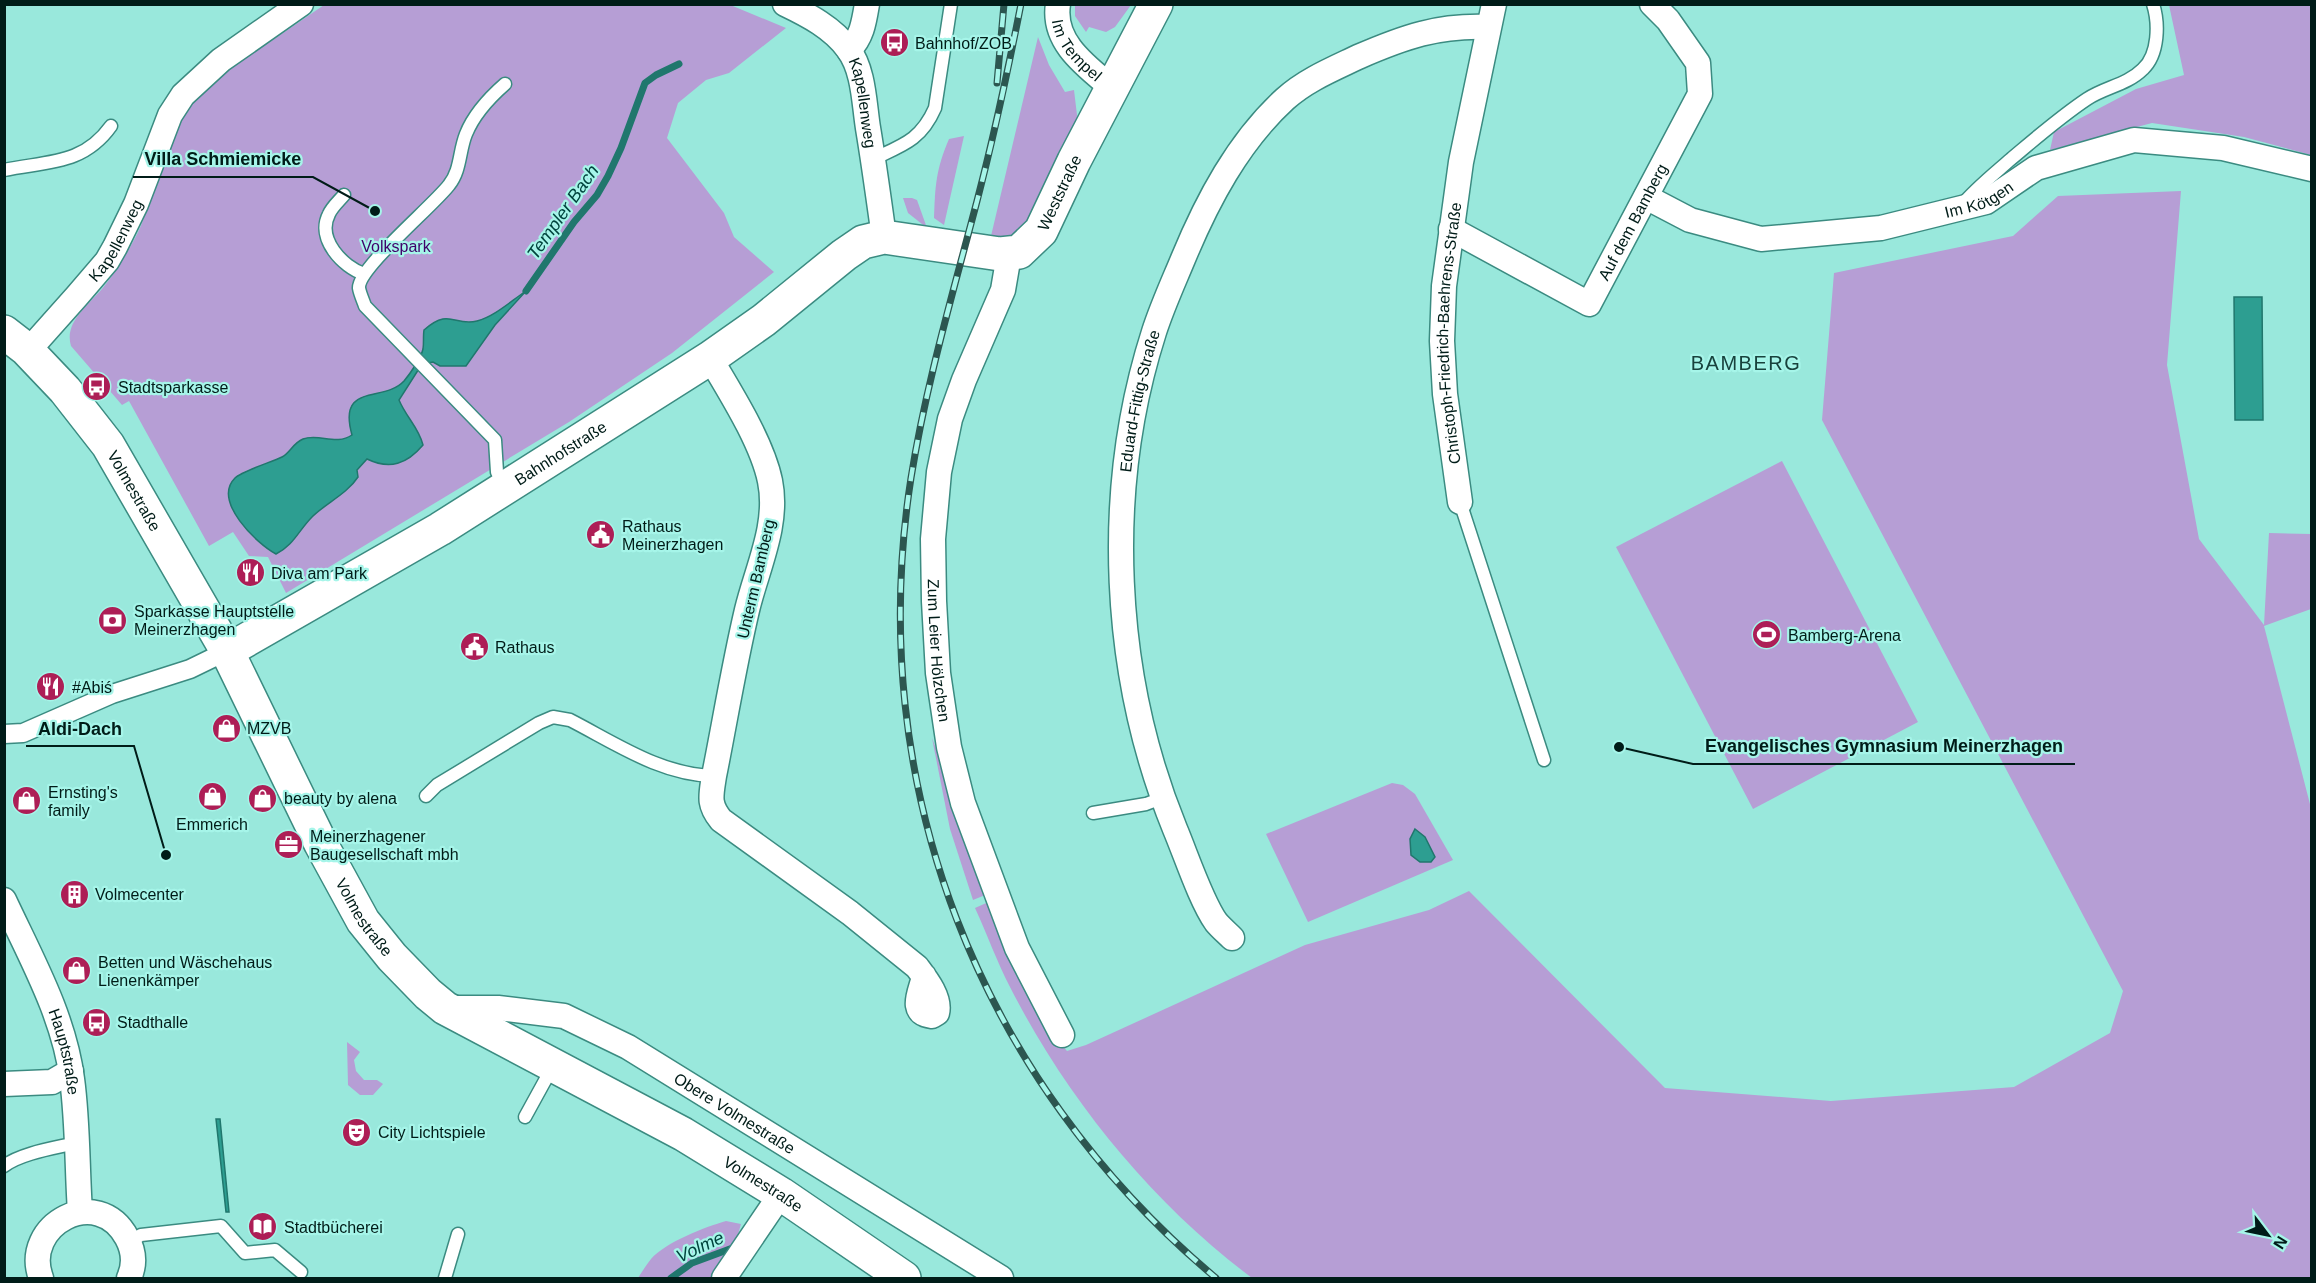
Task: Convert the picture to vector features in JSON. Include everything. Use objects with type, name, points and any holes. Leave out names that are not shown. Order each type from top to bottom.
[{"type":"main road","name":"Weststraße","points":[[1009,255],[1019,252],[1041,231],[1111,87],[1156,4]]},
{"type":"main road","points":[[884,237],[1009,255]]},
{"type":"main road","name":"Bahnhofstraße","points":[[227,651],[378,566],[506,489],[711,358],[764,320],[843,255],[863,243],[884,237]]},
{"type":"main road","name":"Volmestraße","points":[[15,345],[65,390],[108,445],[227,651],[321,844],[363,921],[392,957],[445,1008],[683,1134],[781,1194],[904,1278]]},
{"type":"street","name":"Kapellenweg","points":[[15,345],[36,342],[101,268],[115,247],[136,204],[170,115],[183,95],[221,60],[301,4]]},
{"type":"street","name":"Kapellenweg","points":[[785,4],[822,24],[837,36],[849,50],[859,73],[884,237]]},
{"type":"street","points":[[849,50],[856,43],[862,30],[867,4]]},
{"type":"street","name":"Im Tempel","points":[[1058,4],[1060,32],[1071,50],[1080,61],[1111,87]]},
{"type":"street","name":"Auf dem Bamberg","points":[[1451,229],[1589,304],[1700,94],[1698,63],[1668,20],[1652,4]]},
{"type":"street","name":"Christoph-Friedrich-Baehrens-Straße","points":[[1460,502],[1444,394],[1442,341],[1444,286],[1461,162],[1491,16]]},
{"type":"street","name":"Eduard-Fittig-Straße","points":[[1232,938],[1212,914],[1162,798],[1146,743],[1125,628],[1123,511],[1128,453],[1139,389],[1154,332],[1189,244],[1227,170],[1260,124],[1287,98],[1321,74],[1381,47],[1430,30],[1458,26],[1491,16]]},
{"type":"street","name":"Im Kötgen","points":[[1646,196],[1690,220],[1761,239],[1881,228],[1986,202],[2036,168],[2134,140],[2223,148],[2312,170]]},
{"type":"street","name":"Zum Leier Hölzchen","points":[[1009,255],[1003,290],[950,418],[939,472],[933,539],[938,673],[949,747],[963,803],[1017,948],[1062,1035]]},
{"type":"street","name":"Unterm Bamberg","points":[[711,358],[754,436],[770,480],[773,504],[769,530],[747,611],[714,776],[711,795],[712,809],[721,820],[890,943],[924,976]]},
{"type":"street","points":[[4,734],[23,733],[112,694],[190,669],[227,651]]},
{"type":"street","name":"Hauptstraße","points":[[4,900],[51,999],[63,1035],[71,1071],[80,1212]]},
{"type":"street","name":"Obere Volmestraße","points":[[445,1008],[498,1008],[564,1016],[628,1047],[1001,1278]]},
{"type":"street","points":[[4,1084],[52,1082],[71,1071]]},
{"type":"street","points":[[724,1278],[781,1194]]},
{"type":"street","points":[[32,1276],[44,1237],[51,1228],[69,1215],[80,1212],[102,1214],[124,1232],[133,1256],[129,1278]]},
{"type":"lane","points":[[873,159],[914,139],[930,120],[935,108],[951,4]]},
{"type":"lane","points":[[1958,209],[1974,191],[2053,123],[2090,97],[2123,84],[2145,68],[2156,44],[2158,20],[2153,4]]},
{"type":"lane","points":[[505,84],[474,117],[465,135],[459,165],[450,184],[364,274],[359,287],[365,306],[495,440],[497,472],[506,489]]},
{"type":"lane","points":[[4,170],[76,157],[94,146],[111,126]]},
{"type":"lane","points":[[344,195],[329,214],[325,225],[327,238],[337,256],[351,270],[364,274]]},
{"type":"lane","name":"Christoph-Friedrich-Baehrens-Straße","points":[[1460,502],[1544,760]]},
{"type":"lane","points":[[426,796],[437,785],[539,723],[553,717],[570,720],[670,770],[694,776],[714,776]]},
{"type":"lane","points":[[1093,813],[1146,804],[1162,798]]},
{"type":"lane","points":[[525,1117],[554,1064]]},
{"type":"lane","points":[[4,1166],[9,1162],[41,1151],[76,1143]]},
{"type":"lane","points":[[129,1242],[141,1235],[221,1226],[245,1253],[275,1250],[301,1272]]},
{"type":"lane","points":[[445,1278],[458,1234]]},
{"type":"green space","name":"Volkspark","points":[[728,4],[786,28],[729,73],[706,80],[678,103],[667,138],[724,213],[734,237],[774,272],[672,353],[569,422],[286,593],[268,557],[249,556],[233,532],[209,546],[129,401],[122,405],[71,346],[70,338],[78,315],[102,289],[134,239],[174,134],[193,101],[205,86],[324,5]]},
{"type":"green space","points":[[1075,4],[1131,5],[1115,27],[1106,32],[1089,27],[1086,32],[1075,16]]},
{"type":"green space","points":[[2169,5],[2311,5],[2311,155],[2244,137],[2152,123],[2050,150],[2054,132],[2136,89],[2184,75]]},
{"type":"green space","points":[[1038,37],[1049,65],[1065,92],[1074,90],[1076,129],[1036,214],[1027,225],[1013,235],[991,236]]},
{"type":"green space","points":[[964,136],[944,225],[934,218],[939,169],[949,139]]},
{"type":"green space","points":[[2181,191],[2167,365],[2199,539],[2264,625],[2269,533],[2311,534],[2311,609],[2264,626],[2311,808],[2311,1278],[1252,1278],[1180,1217],[1115,1146],[1085,1109],[1058,1069],[1010,987],[975,908],[993,900],[1061,1044],[1067,1051],[1086,1045],[1305,945],[1429,910],[1469,891],[1665,1088],[1831,1101],[2014,1087],[2110,1033],[2123,991],[1822,420],[1834,273],[2013,236],[2058,196]]},
{"type":"green space","points":[[903,198],[917,200],[927,228],[908,213]]},
{"type":"green space","name":"Bamberg-Arena","points":[[1782,461],[1918,722],[1753,809],[1616,547]]},
{"type":"green space","points":[[932,738],[990,893],[973,900],[950,829]]},
{"type":"green space","points":[[1392,783],[1403,785],[1415,794],[1453,860],[1308,922],[1266,834]]},
{"type":"green space","points":[[347,1042],[360,1052],[354,1060],[356,1071],[364,1080],[377,1080],[383,1084],[373,1095],[360,1095],[348,1085]]},
{"type":"green space","points":[[726,1221],[741,1224],[737,1238],[711,1278],[638,1278],[651,1259],[666,1247],[697,1231]]},
{"type":"shaded area","points":[[526,291],[495,325],[466,366],[440,366],[433,362],[422,364],[399,400],[421,439],[423,445],[417,452],[404,461],[391,464],[367,459],[357,470],[358,477],[353,483],[312,517],[291,542],[276,554],[249,532],[233,510],[229,498],[229,487],[235,478],[282,457],[303,439],[315,437],[334,440],[352,435],[349,418],[351,407],[365,396],[385,391],[404,381],[422,353],[424,330],[440,320],[452,319],[469,322],[484,319]]},
{"type":"shaded area","points":[[2234,297],[2262,297],[2263,420],[2235,420]]},
{"type":"shaded area","points":[[1415,829],[1425,837],[1435,857],[1431,862],[1420,862],[1411,855],[1410,839]]},
{"type":"shaded area","points":[[216,1119],[220,1119],[229,1212],[226,1212]]},
{"type":"waterway","name":"Templer Bach","points":[[526,291],[574,222],[597,195],[608,176],[645,83],[679,64]]},
{"type":"waterway","name":"Volme","points":[[671,1278],[692,1263],[738,1246]]},
{"type":"railway","points":[[997,83],[1004,4]]},
{"type":"railway","points":[[1021,4],[989,152],[932,373],[911,478],[901,592],[905,705],[924,814],[957,919],[1003,1019],[1062,1113],[1133,1199],[1216,1278]]},
{"type":"place","name":"Bahnhof/ZOB","points":[[894,43]]},
{"type":"place","name":"Villa Schmiemicke","points":[[375,211]]},
{"type":"place","name":"Stadtsparkasse","points":[[97,387]]},
{"type":"place","name":"Rathaus Meinerzhagen","points":[[601,535]]},
{"type":"place","name":"Diva am Park","points":[[250,573]]},
{"type":"place","name":"Sparkasse Hauptstelle Meinerzhagen","points":[[113,620]]},
{"type":"place","name":"Bamberg-Arena","points":[[1767,635]]},
{"type":"place","name":"Rathaus","points":[[474,647]]},
{"type":"place","name":"#Abiś","points":[[51,687]]},
{"type":"place","name":"MZVB","points":[[226,728]]},
{"type":"place","name":"Evangelisches Gymnasium Meinerzhagen","points":[[1619,747]]},
{"type":"place","name":"Emmerich","points":[[212,796]]},
{"type":"place","name":"beauty by alena","points":[[263,798]]},
{"type":"place","name":"Ernsting's family","points":[[27,801]]},
{"type":"place","name":"Meinerzhagener Baugesellschaft mbh","points":[[289,845]]},
{"type":"place","name":"Aldi-Dach","points":[[166,855]]},
{"type":"place","name":"Volmecenter","points":[[74,894]]},
{"type":"place","name":"Betten und Wäschehaus Lienenkämper","points":[[77,971]]},
{"type":"place","name":"Stadthalle","points":[[96,1022]]},
{"type":"place","name":"City Lichtspiele","points":[[357,1132]]},
{"type":"place","name":"Stadtbücherei","points":[[263,1227]]},
{"type":"district","name":"BAMBERG","points":[[1746,363]]}]
